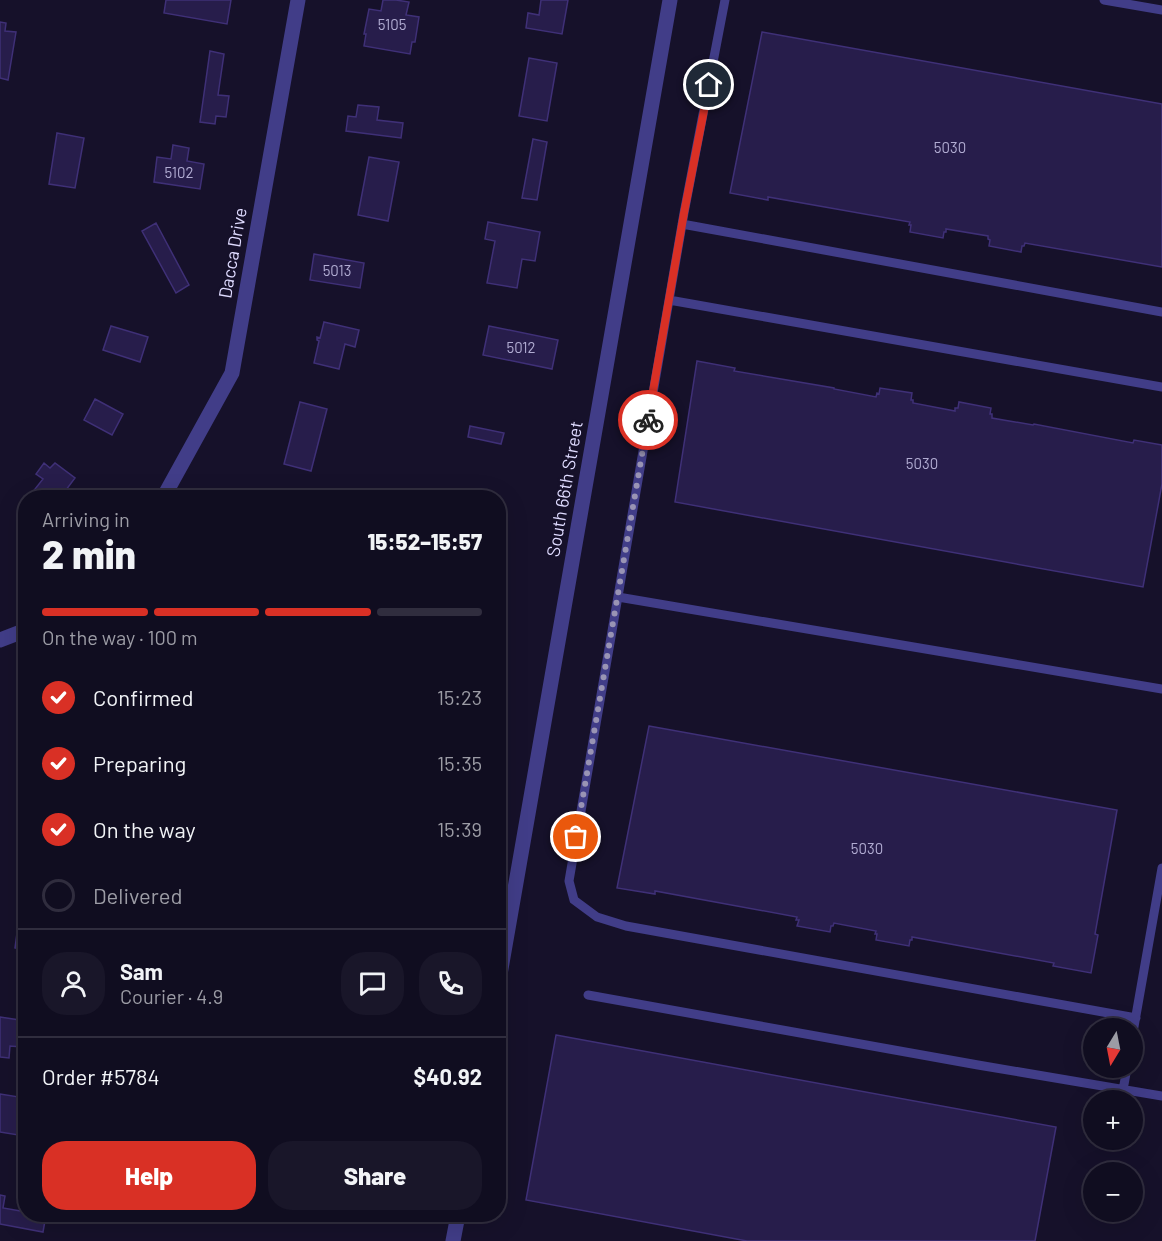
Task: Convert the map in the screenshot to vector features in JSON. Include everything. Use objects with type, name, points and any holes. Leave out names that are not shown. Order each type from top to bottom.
[{"type":"street","name":"Dacca Drive","points":[[166,490],[232,373],[298,0]]},
{"type":"street","name":"South 66th Street","points":[[506,940],[670,0]]},
{"type":"street","points":[[0,640],[18,633]]},
{"type":"street","points":[[453,1241],[457,1222]]},
{"type":"lane","points":[[725,0],[682,224],[569,881],[574,900],[597,918],[626,926],[1136,1018],[1162,868]]},
{"type":"lane","points":[[1104,0],[1162,10]]},
{"type":"lane","points":[[682,224],[1162,312]]},
{"type":"lane","points":[[669,300],[1162,387]]},
{"type":"lane","points":[[618,597],[1162,689]]},
{"type":"lane","points":[[588,995],[1123,1090],[1125,1078]]},
{"type":"lane","points":[[1143,1093],[1162,1096]]},
{"type":"building","points":[[166,0],[231,0],[227,24],[164,13]]},
{"type":"building","points":[[383,0],[409,2],[406,15],[419,17],[415,42],[412,42],[410,54],[364,46],[369,9],[381,11]]},
{"type":"building","points":[[541,0],[568,0],[562,34],[526,28],[528,13],[539,15]]},
{"type":"building","points":[[0,22],[6,23],[5,31],[16,32],[8,80],[0,78]]},
{"type":"building","points":[[762,32],[1162,104],[1162,267],[1025,243],[1021,252],[989,246],[988,236],[946,229],[943,238],[910,232],[910,222],[768,197],[768,200],[730,193]]},
{"type":"building","points":[[210,51],[224,54],[218,95],[229,96],[226,117],[216,116],[215,124],[200,122]]},
{"type":"building","points":[[529,58],[557,63],[547,121],[519,116]]},
{"type":"building","points":[[358,105],[379,107],[377,120],[403,123],[401,138],[346,131],[348,116],[356,117]]},
{"type":"building","points":[[57,133],[84,138],[75,188],[49,184]]},
{"type":"building","points":[[533,139],[547,142],[537,200],[522,198]]},
{"type":"building","points":[[173,145],[189,148],[187,161],[204,164],[200,189],[154,182],[157,157],[171,159]]},
{"type":"building","points":[[369,157],[399,162],[388,221],[358,215]]},
{"type":"building","points":[[488,222],[540,232],[535,261],[522,259],[517,288],[487,283],[495,241],[485,239]]},
{"type":"building","points":[[156,223],[189,285],[176,293],[142,231]]},
{"type":"building","points":[[314,254],[364,263],[360,288],[310,280]]},
{"type":"building","points":[[324,322],[359,330],[355,347],[345,344],[339,369],[314,363],[319,341],[317,337],[320,338]]},
{"type":"building","points":[[111,326],[148,337],[140,362],[103,350]]},
{"type":"building","points":[[489,326],[558,340],[552,369],[483,355]]},
{"type":"building","points":[[697,361],[735,368],[734,371],[876,397],[880,388],[912,393],[913,403],[955,411],[959,402],[991,408],[992,418],[1133,443],[1134,440],[1162,445],[1162,484],[1143,587],[675,502]]},
{"type":"building","points":[[95,399],[123,414],[112,435],[84,420]]},
{"type":"building","points":[[300,402],[327,409],[311,471],[284,464]]},
{"type":"building","points":[[470,426],[504,433],[501,444],[468,437]]},
{"type":"building","points":[[44,463],[50,468],[55,463],[75,478],[66,490],[34,490],[43,479],[36,474]]},
{"type":"building","points":[[649,726],[1117,810],[1095,934],[1098,935],[1091,973],[1053,966],[1054,963],[912,937],[909,946],[876,940],[876,931],[834,923],[830,932],[797,926],[799,920],[796,920],[797,917],[655,891],[655,894],[617,888]]},
{"type":"building","points":[[17,933],[18,933],[18,949],[15,948]]},
{"type":"building","points":[[0,1017],[18,1020],[18,1047],[10,1046],[9,1058],[0,1057]]},
{"type":"building","points":[[556,1035],[1056,1127],[1035,1241],[747,1241],[526,1200]]},
{"type":"building","points":[[0,1094],[18,1097],[18,1135],[0,1132]]},
{"type":"building","points":[[0,1195],[5,1196],[3,1208],[18,1211],[18,1222],[45,1222],[43,1232],[0,1224]]},
{"type":"way so far","points":[[576,837],[648,420]]},
{"type":"route","points":[[648,420],[709,85]]}]
